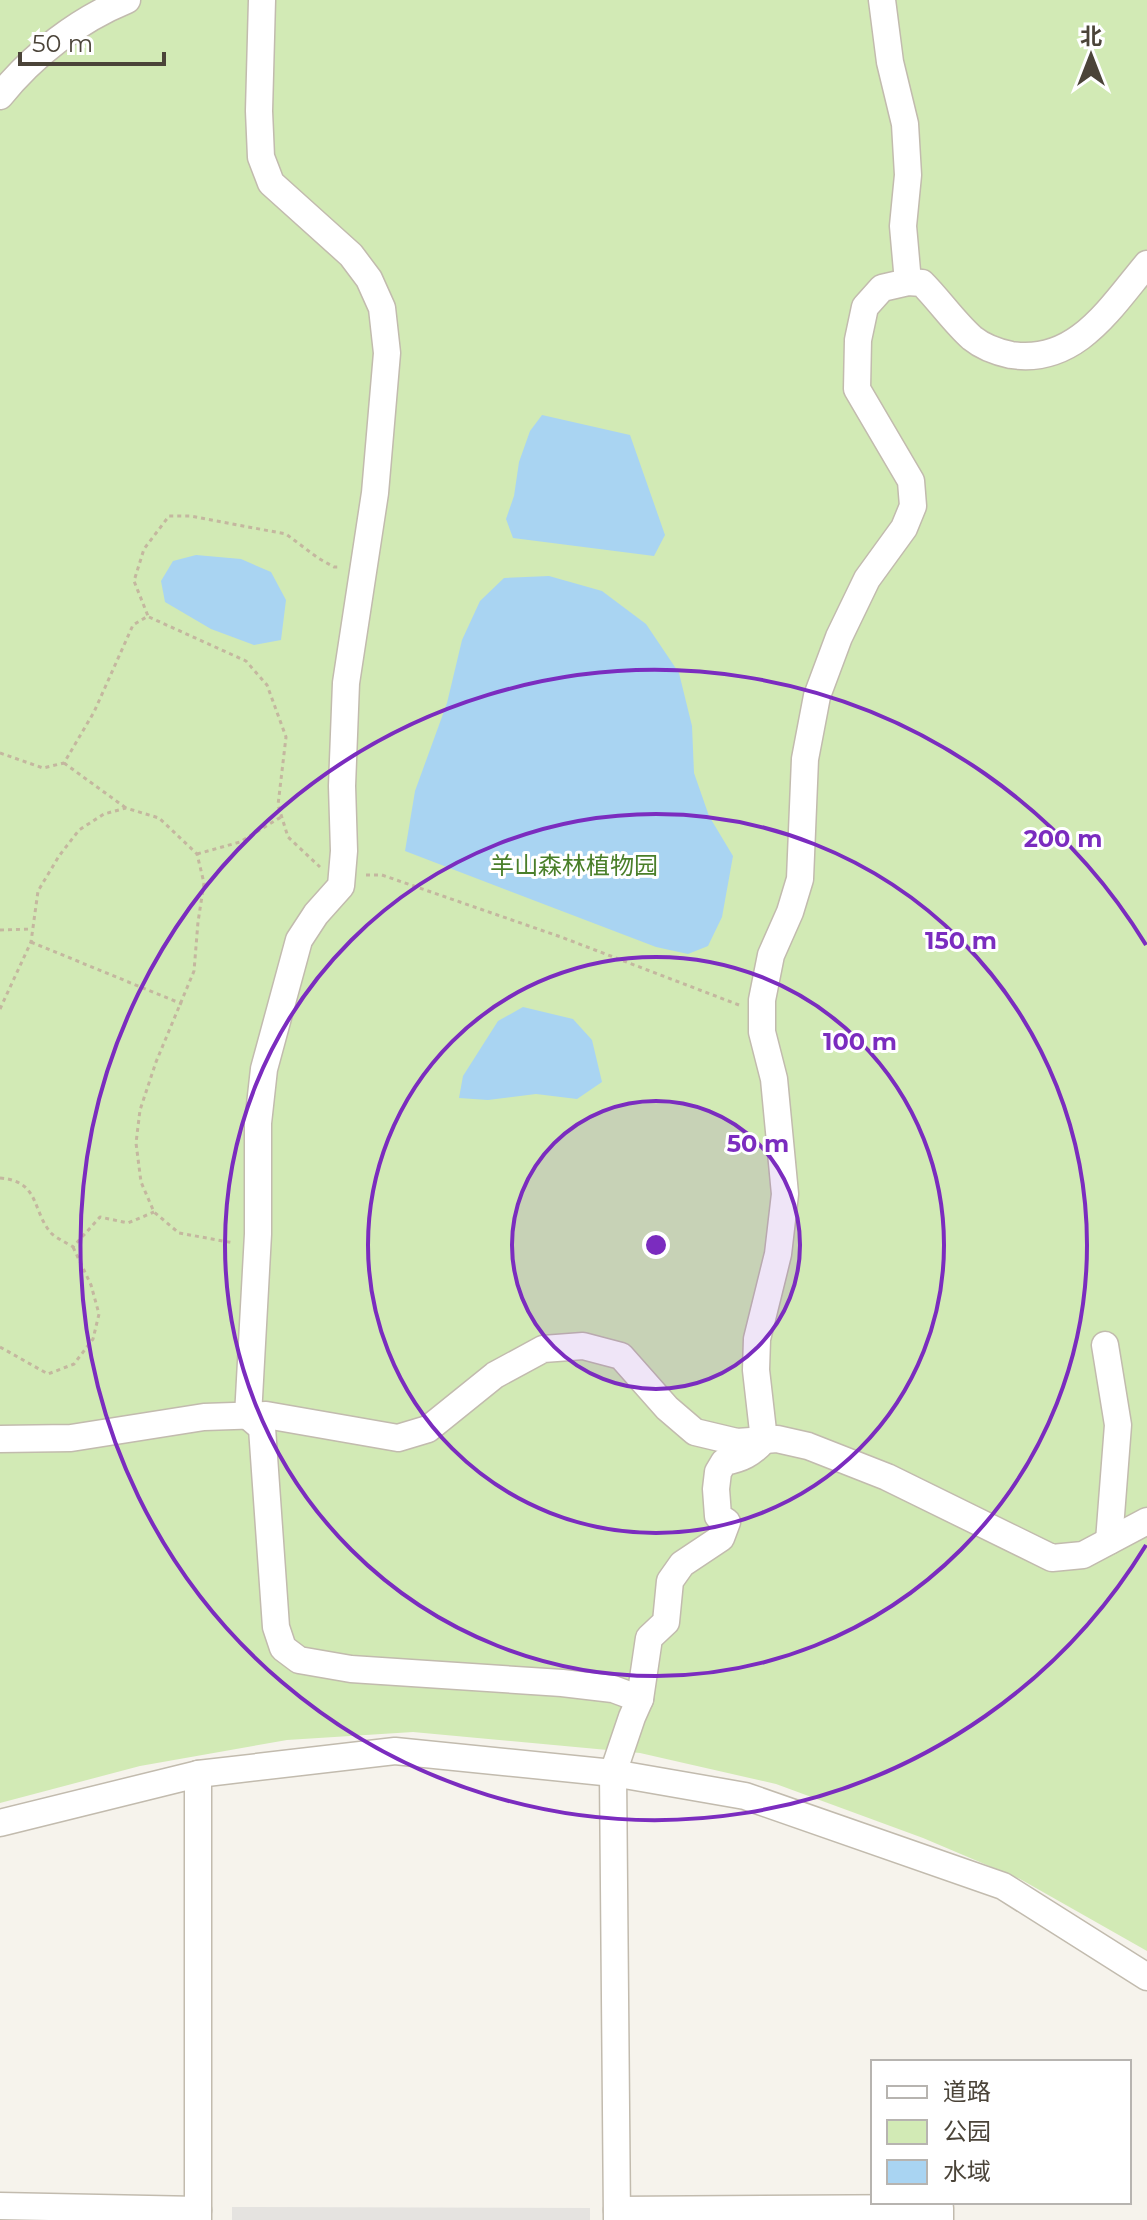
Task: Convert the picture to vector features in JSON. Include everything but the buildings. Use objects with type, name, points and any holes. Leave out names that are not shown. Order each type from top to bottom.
[{"type":"street","points":[[0,96],[44,51],[71,30],[127,0]]},
{"type":"street","points":[[248,1416],[257,1247],[258,1123],[264,1069],[299,940],[341,881],[346,683],[375,493],[387,353],[382,308],[369,279],[351,255],[271,183],[261,157],[262,0]]},
{"type":"street","points":[[882,0],[890,62],[905,124],[908,175],[903,226],[908,282]]},
{"type":"street","points":[[940,2220],[940,2208],[617,2215],[613,1773],[640,1699],[649,1638],[666,1622],[670,1581],[682,1564],[721,1538],[727,1522],[718,1516],[718,1472],[724,1462],[740,1460],[756,1450],[764,1440],[756,1370],[757,1339],[778,1254],[785,1194],[774,1079],[762,1032],[762,1008],[771,955],[790,912],[800,879],[803,773],[817,696],[839,637],[867,579],[904,528],[913,506],[911,481],[857,389],[858,340],[865,307],[882,288],[908,282],[922,283],[972,338],[997,352],[1031,358],[1062,350],[1093,327],[1147,264]]},
{"type":"street","points":[[1105,1345],[1118,1425],[1109,1541]]},
{"type":"street","points":[[0,1439],[71,1438],[204,1417],[266,1415],[398,1438],[428,1429],[495,1375],[543,1349],[583,1346],[621,1356],[667,1408],[695,1432],[737,1442],[777,1439],[808,1446],[887,1477],[1052,1558],[1083,1555],[1147,1521]]},
{"type":"street","points":[[248,1416],[262,1428],[276,1627],[283,1648],[299,1660],[351,1669],[613,1689],[640,1699]]},
{"type":"street","points":[[0,1823],[198,1774],[395,1751],[613,1773],[745,1796],[1003,1886],[1147,1977]]},
{"type":"street","points":[[0,2206],[198,2215],[198,1774]]},
{"type":"path","points":[[363,569],[334,567],[286,534],[190,516],[169,516],[144,549],[134,581],[148,616],[246,661],[267,685],[286,737],[278,805],[288,837],[341,881],[382,875],[561,937],[737,1004],[762,1008]]},
{"type":"path","points":[[0,753],[43,768],[64,763],[94,712],[133,625],[148,616]]},
{"type":"path","points":[[64,763],[126,808],[159,818],[197,854],[204,883],[194,971],[156,1062],[140,1110],[136,1143],[141,1182],[154,1212],[179,1233],[257,1247]]},
{"type":"path","points":[[0,1009],[31,942],[38,891],[59,856],[79,830],[104,814],[126,808]]},
{"type":"path","points":[[197,854],[240,842],[282,817]]},
{"type":"path","points":[[0,930],[32,929]]},
{"type":"path","points":[[31,942],[182,1004]]},
{"type":"path","points":[[0,1178],[11,1179],[32,1193],[51,1233],[73,1247],[91,1285],[99,1314],[93,1339],[74,1364],[48,1374],[0,1347]]},
{"type":"path","points":[[73,1247],[100,1217],[128,1223],[154,1212]]},
{"type":"green space","name":"羊山森林植物园","points":[[0,0],[1147,0],[1147,1951],[1020,1879],[923,1838],[776,1784],[640,1753],[413,1732],[287,1740],[140,1766],[0,1803]]},
{"type":"shaded area","points":[[232,2207],[590,2208],[590,2220],[232,2220]]},
{"type":"water","points":[[542,415],[630,435],[665,535],[654,556],[513,538],[506,519],[514,496],[519,462],[530,431]]},
{"type":"water","points":[[196,555],[241,559],[271,572],[286,600],[281,640],[254,645],[211,629],[165,602],[161,581],[173,561]]},
{"type":"water","points":[[549,576],[602,591],[646,624],[679,673],[692,726],[694,773],[709,816],[733,856],[722,917],[708,946],[688,954],[656,947],[405,851],[415,791],[447,703],[462,640],[480,601],[504,578]]},
{"type":"water","points":[[523,1007],[573,1019],[592,1040],[602,1082],[577,1099],[536,1094],[488,1100],[459,1098],[463,1076],[498,1021]]}]
